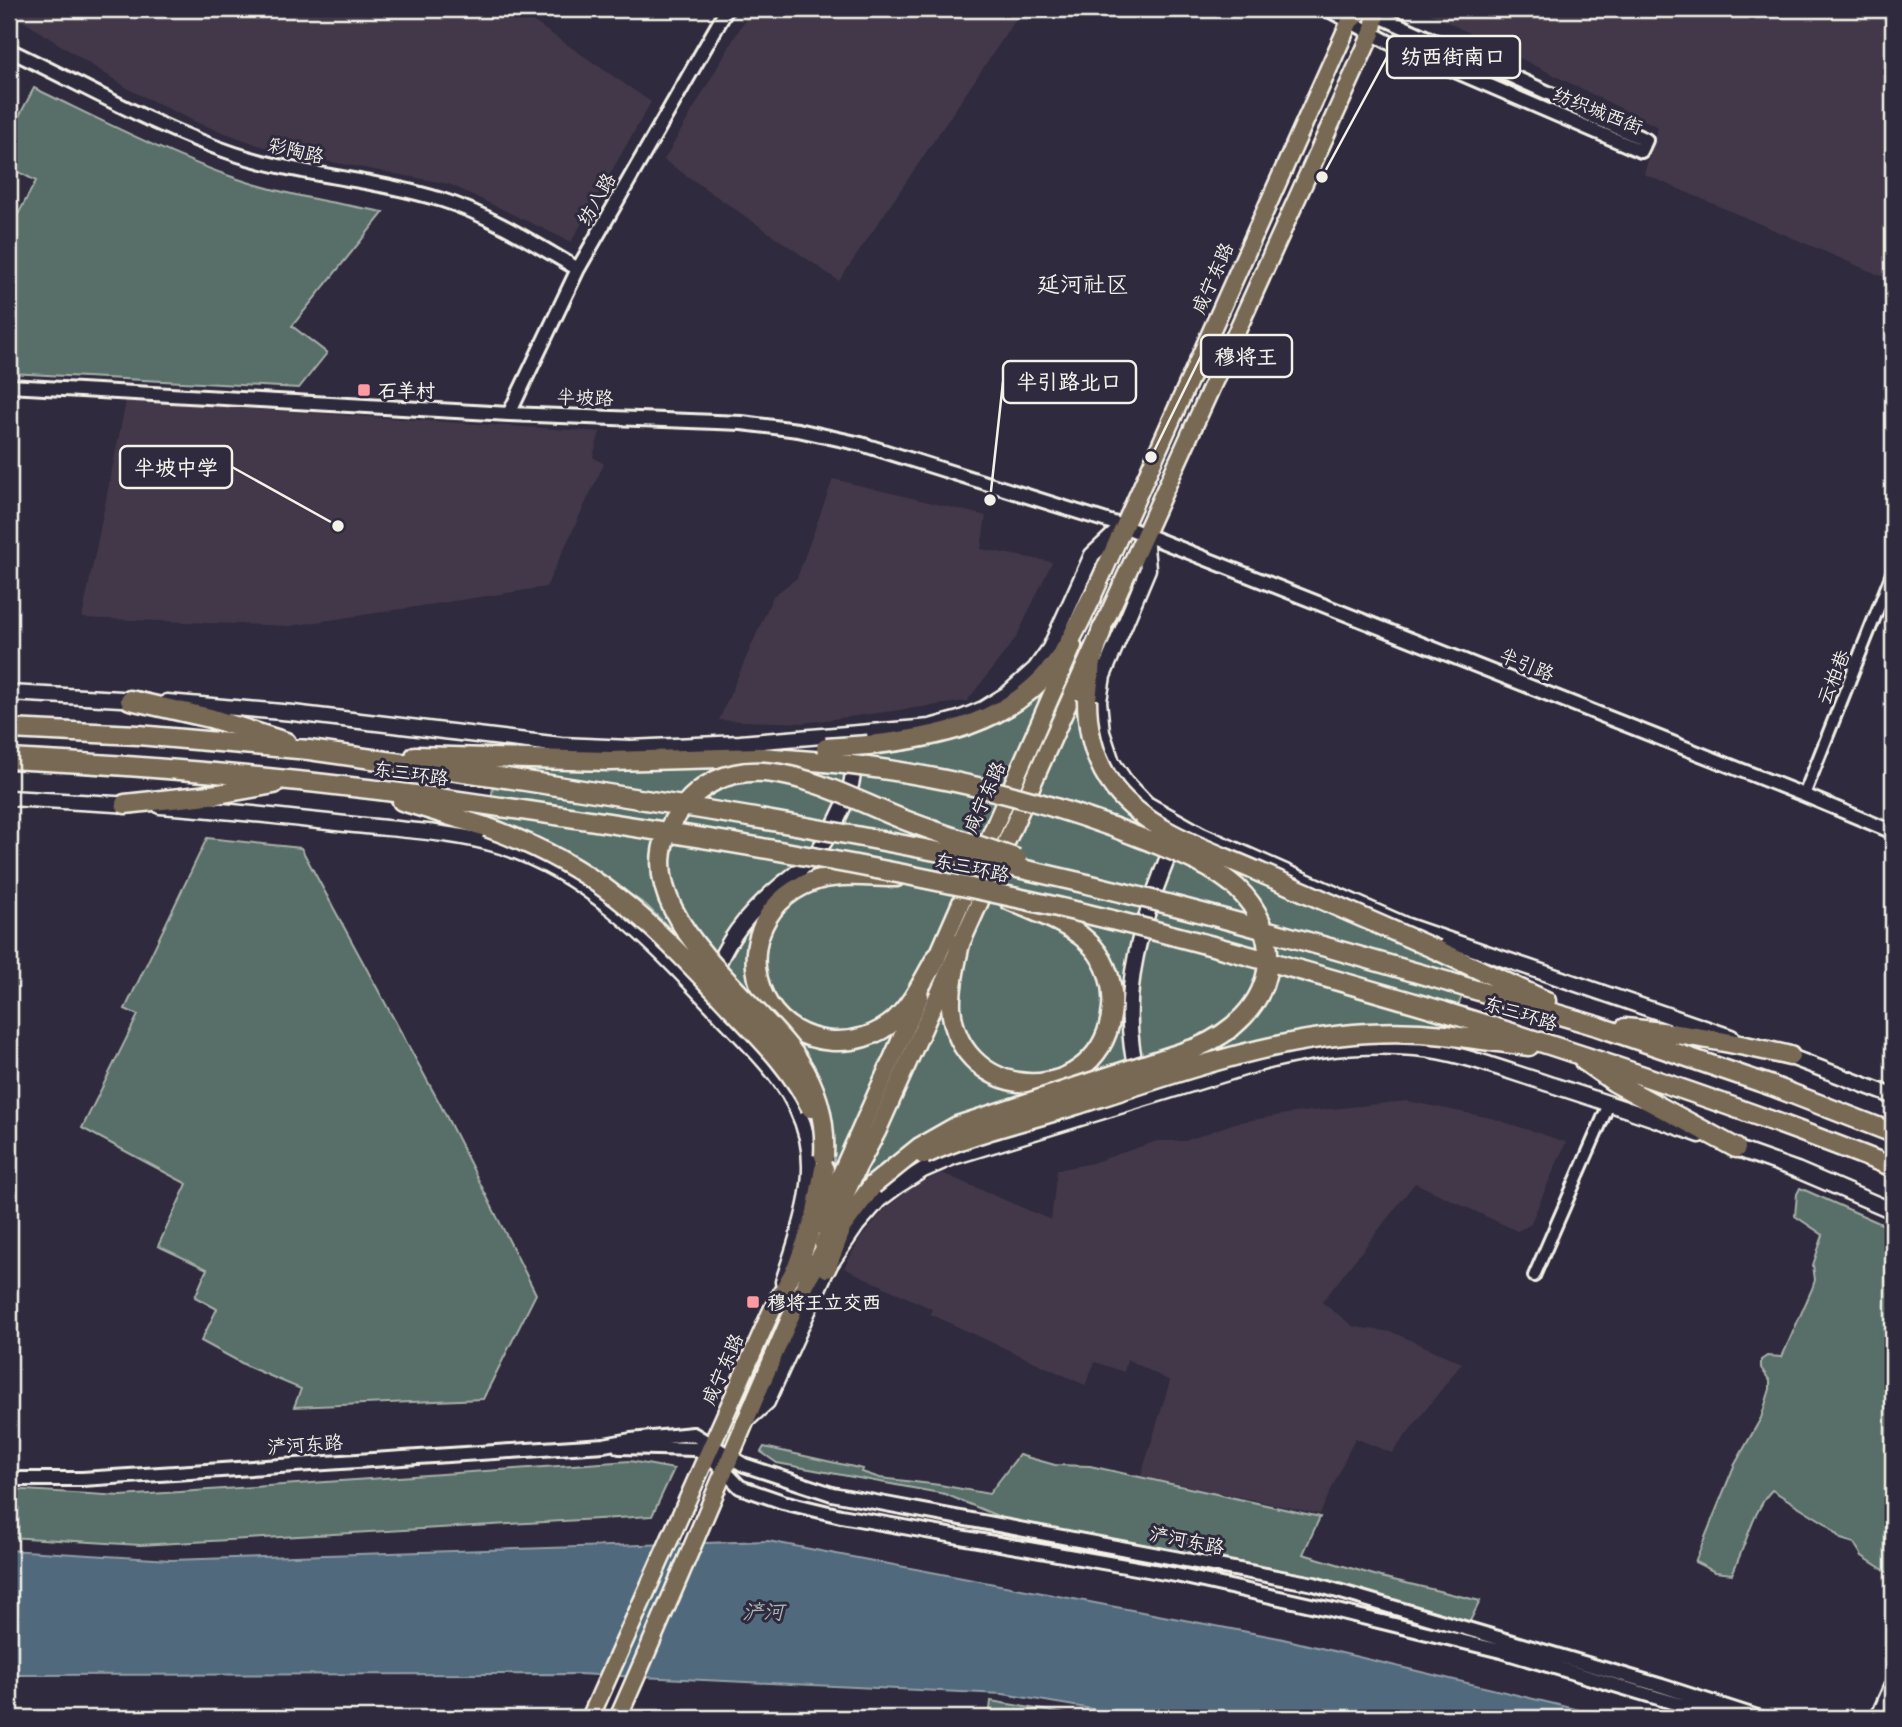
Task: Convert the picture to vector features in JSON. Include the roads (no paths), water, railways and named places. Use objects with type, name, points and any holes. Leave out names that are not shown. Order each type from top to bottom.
[{"type":"highway","points":[[826,755],[860,739],[905,740],[958,729],[985,719],[1013,703],[1051,668],[1092,597]]},
{"type":"highway","points":[[1102,629],[1091,665],[1087,699],[1089,730],[1102,768],[1115,789],[1143,815],[1193,843],[1437,950],[1597,1026],[1688,1035],[1790,1056]]},
{"type":"highway","points":[[130,700],[210,718],[309,750]]},
{"type":"highway","name":"东三环路","points":[[9,729],[138,735],[355,756],[781,822],[1086,884],[1200,912],[1597,1026],[1772,1086],[1893,1133]]},
{"type":"highway","points":[[355,756],[585,761],[826,755],[990,789],[1069,812],[1163,846],[1213,871],[1236,887],[1258,916],[1267,945],[1265,978],[1252,1006],[1237,1024],[1214,1041],[1196,1048],[968,1122],[929,1142],[873,1185],[803,1270]]},
{"type":"highway","name":"东三环路","points":[[9,759],[151,766],[348,786],[673,832],[835,860],[997,894],[1155,932],[1442,1011],[1567,1049],[1735,1106],[1893,1167]]},
{"type":"highway","points":[[803,1270],[824,1163],[821,1109],[803,1068],[778,1033],[693,941],[669,904],[662,872],[663,852],[673,821],[690,799],[703,788],[728,776],[755,771],[781,773],[807,780],[914,824],[1086,884]]},
{"type":"highway","points":[[125,804],[218,794],[292,781]]},
{"type":"highway","points":[[348,786],[486,827],[577,868],[622,899],[662,934],[789,1071],[812,1109],[822,1143],[824,1163]]},
{"type":"highway","points":[[916,877],[842,877],[817,880],[784,897],[772,908],[763,924],[756,947],[756,971],[762,992],[786,1024],[823,1040],[849,1041],[872,1035],[897,1018],[909,1004],[936,958]]},
{"type":"highway","points":[[960,943],[951,1000],[957,1033],[967,1051],[987,1071],[1014,1082],[1039,1084],[1066,1076],[1091,1059],[1105,1037],[1112,1015],[1112,988],[1104,964],[1093,947],[1070,929],[997,894]]},
{"type":"highway","points":[[873,1185],[911,1161],[945,1146],[1277,1045],[1361,1032],[1445,1035],[1567,1049],[1614,1082],[1736,1148]]},
{"type":"main road","name":"咸宁东路","points":[[590,1718],[778,1297],[803,1270],[877,1132],[1372,33],[1373,10],[1350,21],[1123,526],[1062,674],[832,1193],[803,1270],[714,1498],[618,1718]]},
{"type":"main road","points":[[9,693],[293,713],[578,747],[670,748],[860,739],[940,725],[983,709],[1007,694],[1044,659],[1093,555],[1123,526]]},
{"type":"main road","points":[[1145,535],[1149,569],[1103,676],[1099,693],[1100,717],[1109,755],[1125,781],[1147,804],[1181,824],[1418,930],[1790,1056],[1893,1097]]},
{"type":"main road","points":[[706,1000],[720,958],[740,927],[769,895],[810,861],[828,834],[851,783],[860,739]]},
{"type":"main road","points":[[9,798],[195,808],[472,839],[502,847],[562,875],[616,911],[650,940],[780,1080],[799,1112],[808,1140],[808,1193],[778,1297]]},
{"type":"main road","points":[[1144,1099],[1130,1040],[1132,969],[1137,942],[1151,898],[1181,824]]},
{"type":"main road","points":[[827,1269],[850,1233],[871,1208],[923,1170],[953,1157],[1300,1054],[1351,1047],[1389,1046],[1446,1053],[1609,1104],[1736,1148],[1797,1170],[1893,1211]]},
{"type":"main road","points":[[742,1425],[767,1402],[827,1269],[866,1169],[877,1132]]},
{"type":"street","name":"纺八路","points":[[509,414],[578,269],[727,9]]},
{"type":"street","name":"纺织城西街","points":[[1327,9],[1372,33],[1641,151],[1646,140],[1373,10]]},
{"type":"street","name":"彩陶路","points":[[9,50],[200,141],[275,166],[406,190],[442,200],[474,212],[578,269]]},
{"type":"street","name":"半坡路","points":[[9,386],[509,414],[742,422],[798,430],[861,444],[1145,535]]},
{"type":"street","name":"半引路","points":[[1145,535],[1893,832]]},
{"type":"street","name":"云柏巷","points":[[1804,795],[1893,571]]},
{"type":"street","points":[[1534,1276],[1609,1104]]},
{"type":"street","name":"浐河东路","points":[[9,1479],[82,1479],[604,1445],[687,1434],[698,1436],[727,1464],[832,1494],[1314,1584],[1662,1686],[1761,1718]]},
{"type":"street","name":"浐河东路","points":[[727,1464],[733,1482],[748,1491],[808,1508],[1127,1566],[1316,1606],[1514,1655],[1724,1718]]},
{"type":"street","points":[[1877,1718],[1893,1682]]},
{"type":"street","points":[[1890,1718],[1893,1712]]},
{"type":"water","name":"浐河","points":[[768,1541],[1279,1638],[1613,1718],[1145,1718],[1003,1694],[578,1674],[9,1675],[9,1550],[171,1560]]},
{"type":"place","name":"纺西街南口","points":[[1322,177]]},
{"type":"place","name":"石羊村","points":[[364,390]]},
{"type":"place","name":"穆将王","points":[[1151,457]]},
{"type":"place","name":"半引路北口","points":[[990,500]]},
{"type":"place","name":"半坡中学","points":[[338,526]]},
{"type":"place","name":"穆将王立交西","points":[[753,1302]]},
{"type":"district","name":"延河社区","points":[[1083,284]]}]
